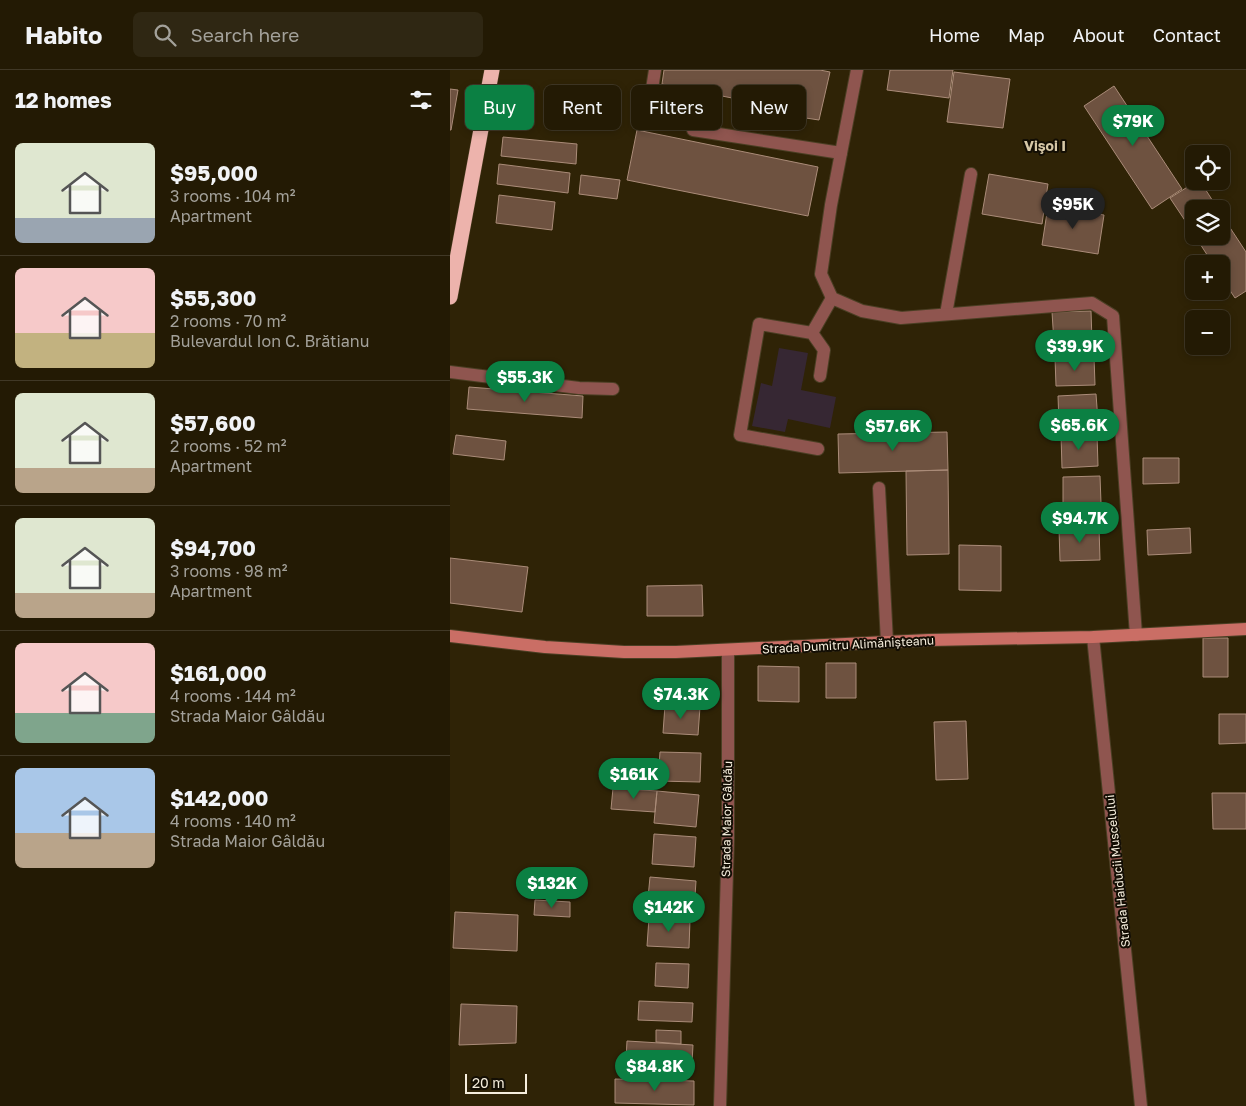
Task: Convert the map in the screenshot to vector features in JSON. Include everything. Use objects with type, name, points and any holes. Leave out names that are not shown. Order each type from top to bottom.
[{"type":"highway","points":[[450,297],[492,70]]},
{"type":"street","points":[[653,85],[655,70]]},
{"type":"street","points":[[857,70],[821,274],[832,298],[862,311],[901,318],[1092,303],[1113,316],[1136,635]]},
{"type":"street","points":[[693,130],[841,153]]},
{"type":"street","points":[[946,314],[971,174]]},
{"type":"street","points":[[812,333],[832,298]]},
{"type":"street","points":[[818,449],[740,435],[759,324],[812,333],[824,350],[820,376]]},
{"type":"street","points":[[450,372],[579,388],[613,389]]},
{"type":"street","points":[[879,488],[887,642]]},
{"type":"street","name":"Strada Dumitru Alimănișteanu","points":[[450,636],[545,647],[624,652],[728,651],[887,642],[1093,637],[1246,630]]},
{"type":"street","name":"Strada Haiducii Muscelului","points":[[1093,637],[1141,1106]]},
{"type":"street","name":"Strada Maior Gâldău","points":[[720,1106],[728,838],[728,651]]},
{"type":"shaded area","points":[[779,348],[808,353],[801,390],[836,397],[830,428],[788,419],[785,432],[752,426],[761,383],[772,386]]},
{"type":"building","points":[[664,70],[820,70],[830,72],[819,120],[806,118],[806,85],[732,85],[732,98],[722,96],[722,85],[662,84]]},
{"type":"building","points":[[890,70],[953,70],[949,98],[887,90]]},
{"type":"building","points":[[954,72],[1010,79],[1003,128],[947,122]]},
{"type":"building","points":[[1114,86],[1182,189],[1152,209],[1084,106]]},
{"type":"building","points":[[450,89],[458,90],[451,130],[450,130]]},
{"type":"building","points":[[637,130],[818,167],[808,216],[627,180]]},
{"type":"building","points":[[503,137],[577,144],[576,164],[501,156]]},
{"type":"building","points":[[499,164],[570,173],[568,193],[497,184]]},
{"type":"building","points":[[989,174],[1048,184],[1042,224],[982,214]]},
{"type":"building","points":[[581,175],[620,180],[617,199],[579,194]]},
{"type":"building","points":[[1185,189],[1206,190],[1212,200],[1185,200],[1185,220],[1170,198]]},
{"type":"building","points":[[499,195],[555,202],[552,230],[496,223]]},
{"type":"building","points":[[1048,206],[1104,215],[1098,254],[1042,245]]},
{"type":"building","points":[[1230,228],[1246,252],[1246,291],[1235,298],[1230,290],[1230,255],[1207,255],[1201,245],[1230,245]]},
{"type":"building","points":[[1091,311],[1092,341],[1054,343],[1052,312]]},
{"type":"building","points":[[1094,357],[1095,385],[1056,386],[1055,358]]},
{"type":"building","points":[[469,387],[583,396],[582,418],[467,409]]},
{"type":"building","points":[[1096,394],[1098,421],[1059,423],[1058,396]]},
{"type":"building","points":[[947,432],[948,470],[839,473],[838,434]]},
{"type":"building","points":[[1097,434],[1098,466],[1062,468],[1061,435]]},
{"type":"building","points":[[456,435],[506,441],[504,460],[453,454]]},
{"type":"building","points":[[1143,458],[1179,458],[1179,483],[1143,484]]},
{"type":"building","points":[[948,470],[949,554],[907,555],[906,471]]},
{"type":"building","points":[[1100,476],[1101,503],[1063,504],[1063,477]]},
{"type":"building","points":[[1099,528],[1100,560],[1060,561],[1059,529]]},
{"type":"building","points":[[1190,528],[1191,553],[1148,555],[1147,530]]},
{"type":"building","points":[[959,545],[1001,546],[1001,591],[959,590]]},
{"type":"building","points":[[450,558],[528,567],[522,612],[450,603]]},
{"type":"building","points":[[702,585],[703,616],[647,616],[647,586]]},
{"type":"building","points":[[1203,638],[1228,638],[1228,677],[1203,677]]},
{"type":"building","points":[[826,663],[856,663],[856,698],[826,698]]},
{"type":"building","points":[[758,666],[799,667],[799,702],[758,701]]},
{"type":"building","points":[[665,705],[700,707],[698,735],[663,733]]},
{"type":"building","points":[[1219,714],[1246,714],[1246,743],[1219,744]]},
{"type":"building","points":[[966,721],[968,779],[936,780],[934,722]]},
{"type":"building","points":[[660,752],[701,753],[700,782],[658,781]]},
{"type":"building","points":[[613,788],[657,791],[655,812],[611,809]]},
{"type":"building","points":[[657,791],[699,795],[696,827],[654,823]]},
{"type":"building","points":[[1212,793],[1246,793],[1246,829],[1213,829]]},
{"type":"building","points":[[654,834],[696,837],[694,867],[652,864]]},
{"type":"building","points":[[650,877],[696,881],[694,912],[647,908]]},
{"type":"building","points":[[535,900],[570,902],[570,917],[534,915]]},
{"type":"building","points":[[455,912],[518,915],[517,951],[453,948]]},
{"type":"building","points":[[649,918],[690,920],[689,948],[647,946]]},
{"type":"building","points":[[656,963],[689,964],[688,988],[655,986]]},
{"type":"building","points":[[639,1001],[693,1003],[692,1022],[638,1020]]},
{"type":"building","points":[[461,1004],[517,1006],[516,1043],[459,1045]]},
{"type":"building","points":[[656,1030],[681,1031],[681,1044],[656,1042]]},
{"type":"building","points":[[627,1041],[693,1045],[692,1063],[626,1059]]},
{"type":"building","points":[[615,1079],[694,1081],[694,1105],[615,1103]]},
{"type":"district","name":"Vişoi I","points":[[1045,146]]}]
